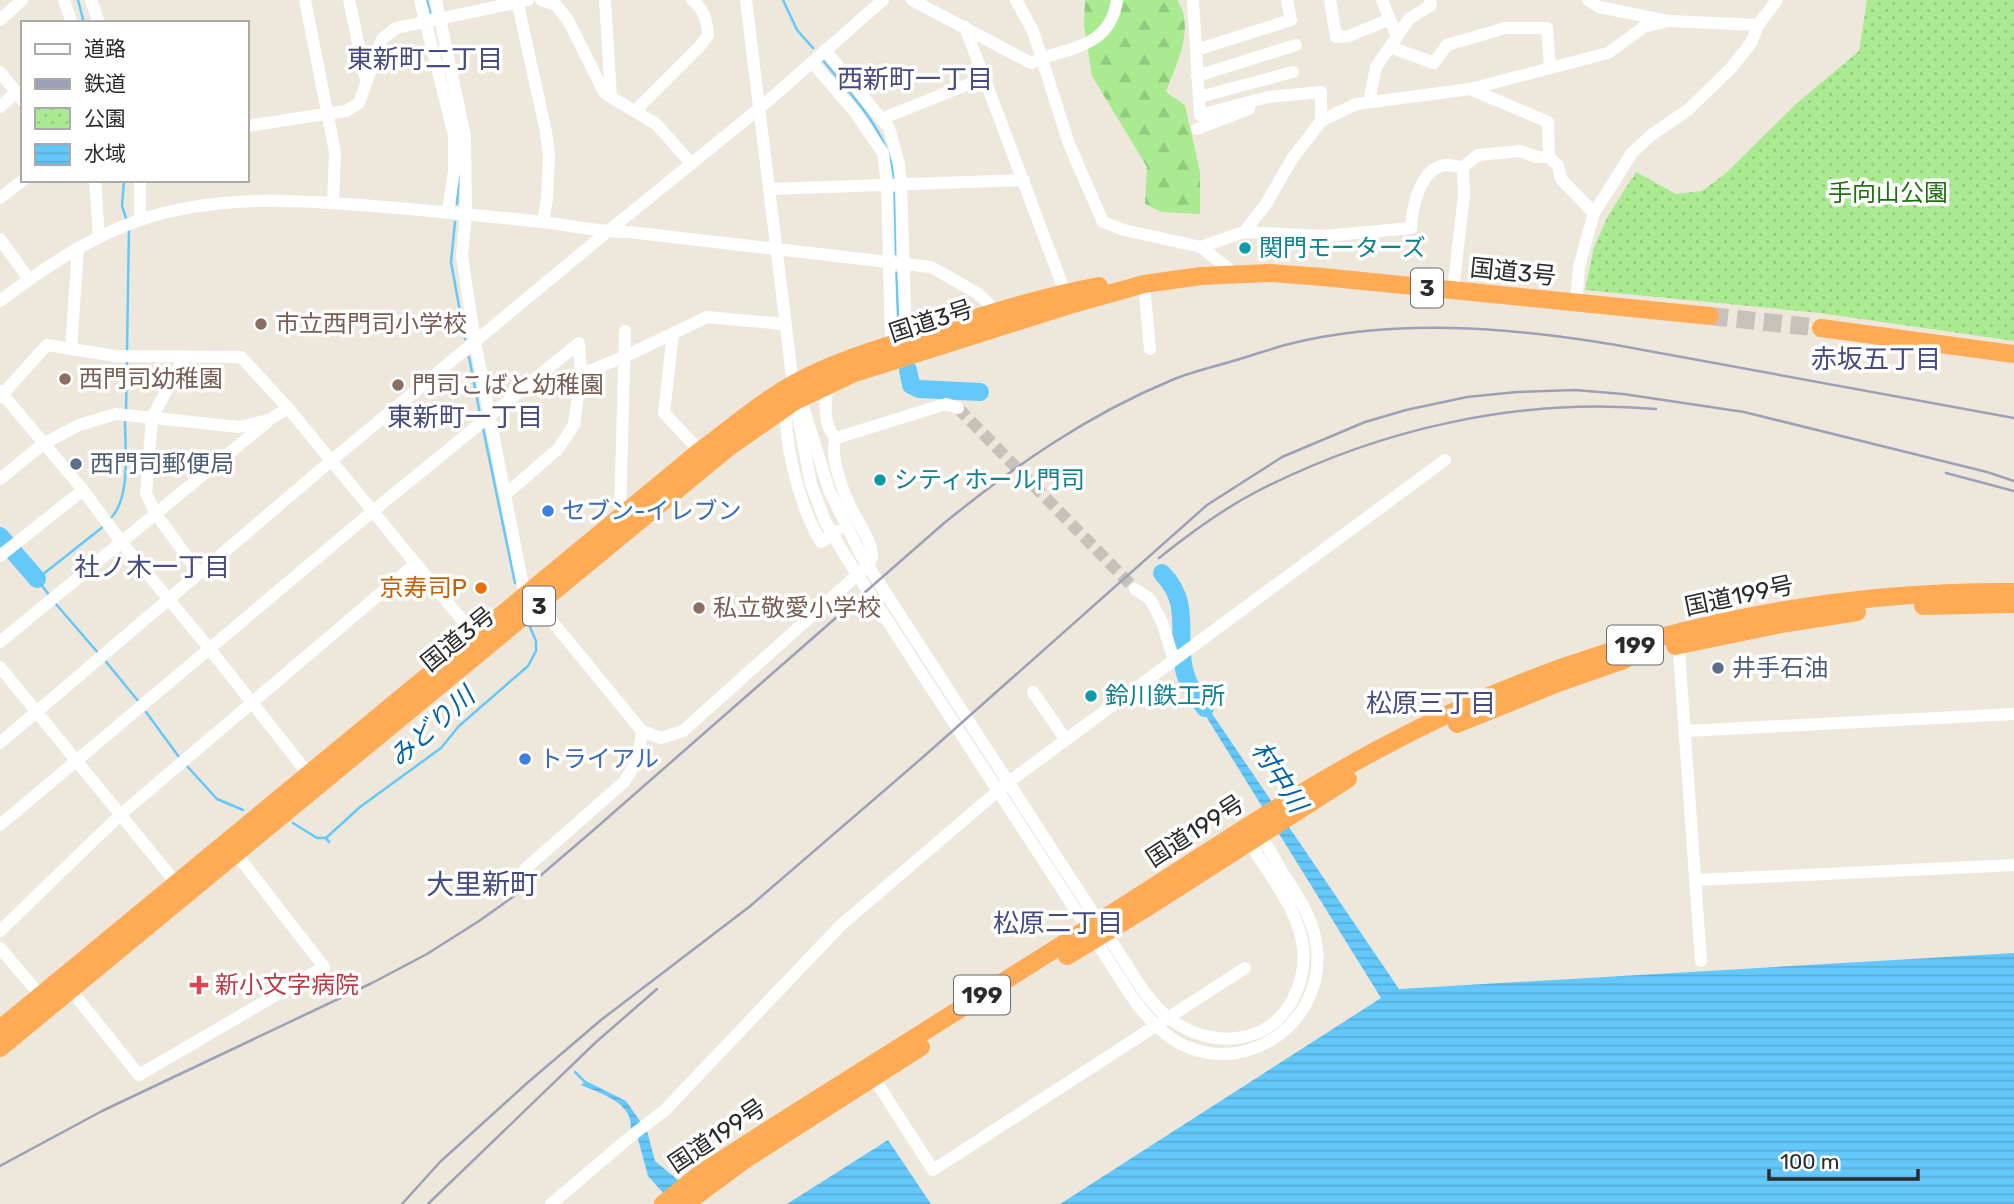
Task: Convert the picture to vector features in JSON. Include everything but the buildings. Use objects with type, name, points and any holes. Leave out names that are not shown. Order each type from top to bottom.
[{"type":"highway","name":"国道3号","points":[[0,1048],[46,1001],[533,600],[794,397],[845,361],[899,343],[1144,284],[1235,274],[1323,276],[1710,316]]},
{"type":"highway","name":"国道3号","points":[[313,780],[476,637],[533,600],[620,516],[700,451],[794,397],[1065,292],[1113,283],[1144,284]]},
{"type":"highway","points":[[1821,328],[2014,354]]},
{"type":"highway","name":"国道199号","points":[[664,1202],[705,1179],[870,1073],[928,1042],[1290,807],[1385,757],[1482,713],[1678,640],[1760,614],[1828,603],[1948,592],[2014,592]]},
{"type":"highway","name":"国道199号","points":[[1678,640],[1839,613],[1941,605],[2014,604]]},
{"type":"highway","name":"国道3号","points":[[0,1029],[70,989],[181,889]]},
{"type":"highway","name":"国道199号","points":[[685,1204],[705,1179]]},
{"type":"street","points":[[0,19],[22,0]]},
{"type":"street","points":[[64,0],[71,21]]},
{"type":"street","points":[[91,0],[98,21]]},
{"type":"street","points":[[305,0],[335,152],[333,202]]},
{"type":"street","points":[[349,0],[367,84]]},
{"type":"street","points":[[420,0],[454,135],[454,171],[449,212]]},
{"type":"street","points":[[436,0],[465,135],[466,214],[462,256],[475,342],[523,586],[642,731],[662,738],[683,731],[866,567],[872,558],[866,535],[856,519],[836,463],[836,438]]},
{"type":"street","points":[[541,0],[556,5],[568,20],[604,92],[656,124],[691,163]]},
{"type":"street","points":[[605,0],[611,97]]},
{"type":"street","points":[[636,110],[708,35],[707,21],[700,6],[692,0]]},
{"type":"street","points":[[746,0],[794,397],[817,502],[844,554],[1134,1000],[1162,1031],[1184,1045],[1208,1052],[1270,1042],[1290,1027],[1311,994],[1317,968],[1316,943],[1308,915],[1258,829]]},
{"type":"street","points":[[0,743],[332,460],[760,108],[883,0]]},
{"type":"street","points":[[912,0],[1031,63],[1043,57],[1076,49],[1100,36],[1115,12],[1116,0]]},
{"type":"street","points":[[1016,0],[1033,31],[1069,144],[1103,222],[1124,230],[1201,247],[1235,274]]},
{"type":"street","points":[[1194,0],[1200,115],[1268,97],[1321,92],[1321,121]]},
{"type":"street","points":[[1196,50],[1291,20],[1287,0]]},
{"type":"street","points":[[1330,0],[1336,37],[1349,36],[1390,19]]},
{"type":"street","points":[[1382,0],[1393,42],[1434,62],[1447,45],[1505,28],[1547,28],[1550,68]]},
{"type":"street","points":[[1369,102],[1376,67],[1409,19],[1430,5],[1430,0]]},
{"type":"street","points":[[1588,0],[1599,8],[1668,21],[1758,24]]},
{"type":"street","points":[[1576,303],[1579,267],[1594,213],[1632,153],[1650,136],[1689,109],[1731,68],[1751,43],[1758,24],[1777,0]]},
{"type":"street","points":[[248,126],[346,111],[359,103],[382,39],[396,28],[521,1],[547,132],[549,156],[543,222]]},
{"type":"street","points":[[1244,232],[1266,204],[1292,159],[1321,121],[1356,104],[1470,89],[1608,53],[1644,27],[1668,21]]},
{"type":"street","points":[[965,27],[1065,292]]},
{"type":"street","points":[[1197,76],[1296,45]]},
{"type":"street","points":[[825,50],[889,128],[899,164],[905,264],[899,343]]},
{"type":"street","points":[[812,62],[872,133],[883,153],[887,184],[889,262],[899,343]]},
{"type":"street","points":[[0,72],[19,97],[0,107]]},
{"type":"street","points":[[1199,97],[1293,72]]},
{"type":"street","points":[[881,119],[984,78]]},
{"type":"street","points":[[1470,89],[1548,122],[1549,157],[1558,166],[1561,179],[1594,213]]},
{"type":"street","points":[[1197,129],[1282,96]]},
{"type":"street","points":[[1201,247],[1244,232],[1324,236],[1412,228],[1412,211],[1428,175],[1444,165],[1463,167],[1478,155],[1520,151],[1537,158],[1549,157]]},
{"type":"street","points":[[1453,291],[1464,195],[1463,167]]},
{"type":"street","points":[[769,189],[1024,180]]},
{"type":"street","points":[[0,198],[21,182]]},
{"type":"street","points":[[95,182],[99,237]]},
{"type":"street","points":[[132,223],[140,182]]},
{"type":"street","points":[[0,301],[78,248],[132,223],[200,206],[255,200],[333,202],[449,212],[931,267],[977,293],[997,319]]},
{"type":"street","points":[[0,239],[29,279]]},
{"type":"street","points":[[71,349],[78,248]]},
{"type":"street","points":[[1144,284],[1150,349]]},
{"type":"street","points":[[581,374],[624,357],[707,317],[784,324]]},
{"type":"street","points":[[620,516],[625,331]]},
{"type":"street","points":[[673,333],[664,413],[700,451]]},
{"type":"street","points":[[0,825],[373,511],[579,344],[581,374],[574,425],[558,449],[506,494]]},
{"type":"street","points":[[313,780],[122,543],[83,490],[1,394],[47,345],[114,356],[241,357],[332,460],[476,637]]},
{"type":"street","points":[[184,356],[152,418],[146,493],[156,514],[198,572]]},
{"type":"street","points":[[829,384],[826,410],[830,431],[836,438]]},
{"type":"street","points":[[794,397],[829,490],[860,555],[1147,996],[1162,1012],[1185,1028],[1209,1038],[1241,1045]]},
{"type":"street","points":[[794,397],[791,453],[801,502],[821,542],[856,519]]},
{"type":"street","points":[[836,438],[946,404],[958,408]]},
{"type":"street","points":[[0,642],[288,408]]},
{"type":"street","points":[[0,479],[43,444],[79,425],[116,414],[239,427],[270,420]]},
{"type":"street","points":[[551,1204],[665,1110],[841,925],[1006,785],[1445,460]]},
{"type":"street","points":[[0,556],[83,490]]},
{"type":"street","points":[[0,931],[120,815],[415,564]]},
{"type":"street","points":[[1135,589],[1150,599],[1162,622],[1174,660]]},
{"type":"street","points":[[1678,640],[1701,961]]},
{"type":"street","points":[[0,667],[181,889]]},
{"type":"street","points":[[1033,692],[1066,740]]},
{"type":"street","points":[[1686,731],[2014,714]]},
{"type":"street","points":[[524,870],[624,782],[634,768],[640,752],[642,731]]},
{"type":"street","points":[[70,989],[139,1075],[324,967],[232,848]]},
{"type":"street","points":[[1696,880],[2014,865]]},
{"type":"street","points":[[0,948],[46,1001]]},
{"type":"street","points":[[870,1073],[933,1171],[1245,968]]},
{"type":"green space","points":[[1085,0],[1177,0],[1185,22],[1185,34],[1166,92],[1185,105],[1200,172],[1200,214],[1162,212],[1145,204],[1147,167],[1092,76],[1084,26]]},
{"type":"green space","name":"手向山公園","points":[[1867,0],[2014,0],[2014,341],[1820,313],[1585,290],[1594,247],[1608,216],[1636,172],[1676,194],[1702,191],[1725,174],[1796,104],[1859,51]]},
{"type":"water","points":[[1192,691],[1198,693],[1399,989],[2014,953],[2014,1204],[1060,1204],[1381,998]]},
{"type":"water","points":[[586,1081],[626,1101],[647,1131],[655,1161],[678,1180],[696,1204],[673,1204],[648,1176],[638,1139],[630,1133],[631,1123],[623,1107],[608,1096],[581,1085]]},
{"type":"water","points":[[888,1140],[931,1204],[787,1204]]},
{"type":"waterway","points":[[78,0],[83,21]]},
{"type":"waterway","name":"みどり川","points":[[427,0],[430,13]]},
{"type":"waterway","name":"村中川","points":[[783,0],[797,30],[813,48]]},
{"type":"waterway","name":"村中川","points":[[821,58],[877,129],[891,162],[894,179]]},
{"type":"waterway","name":"みどり川","points":[[457,204],[459,176]]},
{"type":"waterway","points":[[124,182],[122,206],[127,221]]},
{"type":"waterway","name":"村中川","points":[[894,193],[895,254]]},
{"type":"waterway","name":"みどり川","points":[[455,222],[451,262],[465,339]]},
{"type":"waterway","points":[[127,350],[129,228]]},
{"type":"waterway","name":"村中川","points":[[896,273],[899,330]]},
{"type":"waterway","name":"みどり川","points":[[469,357],[481,419]]},
{"type":"waterway","points":[[126,410],[127,361]]},
{"type":"waterway","name":"村中川","points":[[908,370],[911,385],[919,389],[980,392]]},
{"type":"waterway","points":[[111,518],[122,498],[124,485],[125,420]]},
{"type":"waterway","name":"みどり川","points":[[483,428],[515,583]]},
{"type":"waterway","points":[[49,595],[37,579],[104,526]]},
{"type":"waterway","points":[[0,536],[37,579]]},
{"type":"waterway","name":"村中川","points":[[1162,573],[1177,596],[1180,608],[1185,674],[1205,708]]},
{"type":"waterway","points":[[55,603],[99,654]]},
{"type":"waterway","name":"みどり川","points":[[326,838],[360,807],[441,748],[459,726],[528,666],[536,651],[536,641],[530,627]]},
{"type":"waterway","points":[[103,658],[139,702]]},
{"type":"waterway","points":[[146,712],[179,757]]},
{"type":"waterway","points":[[186,765],[217,799],[243,810]]},
{"type":"waterway","points":[[293,823],[317,838],[326,838],[329,842]]},
{"type":"waterway","points":[[575,1072],[587,1084]]},
{"type":"tunnel","points":[[1710,316],[1821,328]]},
{"type":"tunnel","points":[[958,408],[1135,589]]},
{"type":"railway","points":[[0,1166],[102,1111],[372,983],[427,954],[479,921],[527,887],[969,503],[1081,426],[1110,409],[1179,377],[1282,346],[1329,336],[1411,328],[1494,330],[1616,345],[2014,418]]},
{"type":"railway","points":[[402,1204],[440,1162],[526,1084],[601,1020],[749,907],[922,758],[1207,505],[1282,457],[1365,422],[1406,410],[1467,397],[1575,390],[1623,394],[1744,412],[2014,481]]},
{"type":"railway","points":[[1159,558],[1206,523],[1256,492],[1303,470],[1400,435],[1501,413],[1553,408],[1656,409]]},
{"type":"railway","points":[[1946,473],[2014,491]]},
{"type":"railway","points":[[428,1204],[595,1043],[657,989]]},
{"type":"place","name":"関門モーターズ","points":[[1245,248]]},
{"type":"place","name":"市立西門司小学校","points":[[261,324]]},
{"type":"place","name":"西門司幼稚園","points":[[65,379]]},
{"type":"place","name":"門司こばと幼稚園","points":[[398,385]]},
{"type":"place","name":"西門司郵便局","points":[[76,464]]},
{"type":"place","name":"シティホール門司","points":[[880,480]]},
{"type":"place","name":"セブン-イレブン","points":[[548,511]]},
{"type":"place","name":"京寿司P","points":[[481,588]]},
{"type":"place","name":"私立敬愛小学校","points":[[699,608]]},
{"type":"place","name":"井手石油","points":[[1718,668]]},
{"type":"place","name":"鈴川鉄工所","points":[[1091,696]]},
{"type":"place","name":"トライアル","points":[[525,759]]},
{"type":"place","name":"新小文字病院","points":[[199,985]]},
{"type":"district","name":"東新町二丁目","points":[[425,59]]},
{"type":"district","name":"西新町一丁目","points":[[915,79]]},
{"type":"district","name":"赤坂五丁目","points":[[1876,359]]},
{"type":"district","name":"東新町一丁目","points":[[465,417]]},
{"type":"district","name":"社ノ木一丁目","points":[[152,567]]},
{"type":"district","name":"松原三丁目","points":[[1431,703]]},
{"type":"district","name":"大里新町","points":[[482,884]]},
{"type":"district","name":"松原二丁目","points":[[1058,923]]}]
